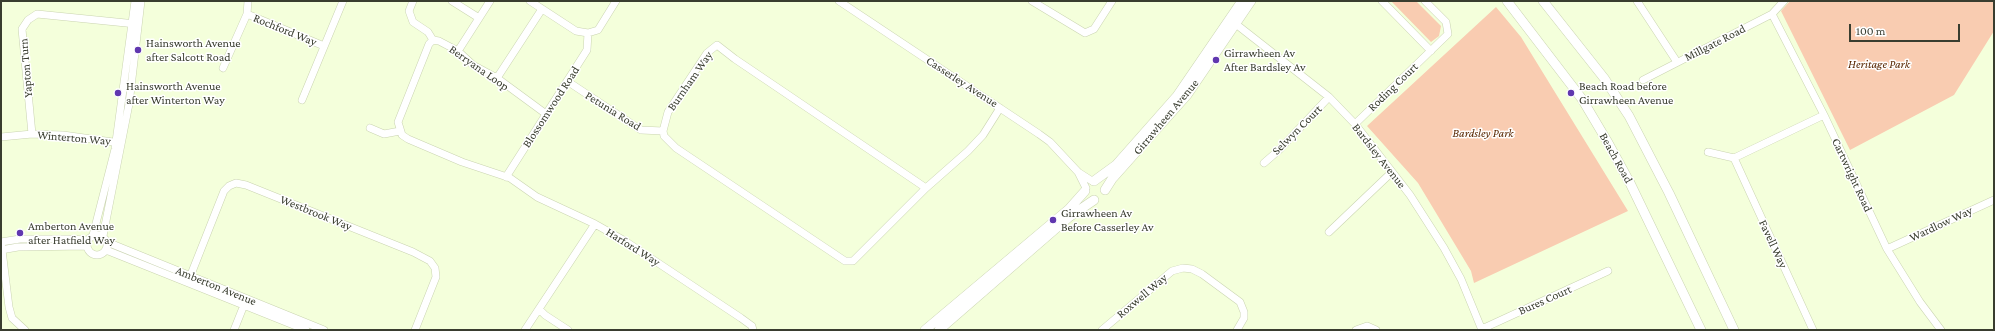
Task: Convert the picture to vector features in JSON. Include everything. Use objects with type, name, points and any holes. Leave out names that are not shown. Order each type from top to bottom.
[{"type":"main road","name":"Girrawheen Avenue","points":[[939,330],[1069,217],[1094,200],[1101,198],[1112,179],[1187,96],[1233,22],[1242,1]]},
{"type":"main road","name":"Girrawheen Avenue","points":[[925,330],[1069,209],[1089,185],[1116,165],[1177,96],[1233,22],[1251,1]]},
{"type":"main road","name":"Beach Road","points":[[1507,1],[1582,100],[1607,141],[1630,183],[1701,330]]},
{"type":"main road","points":[[1543,1],[1604,78],[1629,116],[1669,193],[1734,330]]},
{"type":"main road","points":[[1094,200],[1088,197],[1089,185],[1102,184],[1105,190]]},
{"type":"street","points":[[119,142],[105,239],[106,250],[101,254],[95,254],[90,252],[89,240],[129,104],[135,24],[135,1]]},
{"type":"street","points":[[135,24],[141,1]]},
{"type":"street","name":"Rochford Way","points":[[223,68],[246,14],[248,1]]},
{"type":"street","name":"Rochford Way","points":[[302,100],[343,1]]},
{"type":"street","points":[[413,1],[409,11],[413,22],[428,32],[433,40],[429,44],[398,122],[402,135],[462,162],[506,177],[537,197],[595,224]]},
{"type":"street","points":[[452,1],[479,18]]},
{"type":"street","points":[[458,50],[490,1]]},
{"type":"street","points":[[530,1],[576,30],[588,33],[598,30],[616,1]]},
{"type":"street","name":"Casserley Avenue","points":[[839,1],[1050,142],[1089,185]]},
{"type":"street","points":[[1032,1],[1085,33],[1094,29],[1112,1]]},
{"type":"street","points":[[1382,1],[1431,51]]},
{"type":"street","name":"Roding Court","points":[[1355,124],[1448,34],[1446,22],[1425,1]]},
{"type":"street","points":[[1637,1],[1678,62]]},
{"type":"street","name":"Millgate Road","points":[[1643,80],[1772,14],[1784,1]]},
{"type":"street","points":[[497,78],[542,9]]},
{"type":"street","name":"Yapton Turn","points":[[32,134],[22,28],[28,20],[36,14],[135,24]]},
{"type":"street","name":"Rochford Way","points":[[246,14],[324,46]]},
{"type":"street","name":"Cartwright Road","points":[[1772,14],[1824,115],[1888,249],[1920,302],[1941,330]]},
{"type":"street","name":"Bardsley Avenue","points":[[1233,22],[1329,97],[1355,124],[1410,195],[1444,248],[1462,279],[1482,329]]},
{"type":"street","name":"Blossomwood Road","points":[[506,177],[587,50],[588,33]]},
{"type":"street","name":"Berryana Loop","points":[[433,40],[439,41],[458,50],[473,65],[497,78],[546,114]]},
{"type":"street","name":"Burnham Way","points":[[663,131],[668,112],[708,53],[717,44],[730,56],[926,188]]},
{"type":"street","name":"Petunia Road","points":[[567,81],[641,130],[663,131]]},
{"type":"street","name":"Selwyn Court","points":[[1264,163],[1279,150],[1329,97]]},
{"type":"street","points":[[663,131],[664,136],[676,148],[845,261],[853,261],[926,188],[973,146],[983,135],[1000,108]]},
{"type":"street","points":[[1708,152],[1734,158],[1824,115]]},
{"type":"street","points":[[370,128],[384,134],[400,131]]},
{"type":"street","name":"Winterton Way","points":[[1,137],[32,134],[63,135],[119,142]]},
{"type":"street","name":"Favell Way","points":[[1734,158],[1813,330]]},
{"type":"street","points":[[1329,232],[1392,172]]},
{"type":"street","name":"Westbrook Way","points":[[189,279],[224,191],[229,186],[236,183],[246,185],[413,252],[430,261],[435,268],[436,277],[415,330]]},
{"type":"street","name":"Wardlow Way","points":[[1888,249],[1994,200]]},
{"type":"street","name":"Harford Way","points":[[525,330],[595,224],[625,241],[741,318],[752,326],[753,330]]},
{"type":"street","name":"Amberton Avenue","points":[[89,240],[105,239],[189,279]]},
{"type":"street","points":[[26,330],[12,318],[9,307],[1,246],[18,247],[89,240]]},
{"type":"street","name":"Amberton Avenue","points":[[106,250],[189,279],[245,302],[306,330]]},
{"type":"street","name":"Roxwell Way","points":[[1102,330],[1172,271],[1182,268],[1192,269],[1202,274],[1240,302],[1244,312],[1244,318],[1237,330]]},
{"type":"street","name":"Bures Court","points":[[1482,329],[1608,271]]},
{"type":"street","points":[[234,330],[245,302]]},
{"type":"street","name":"Amberton Avenue","points":[[245,302],[324,330]]},
{"type":"street","points":[[539,308],[545,315],[568,330]]},
{"type":"street","points":[[1356,330],[1367,326],[1376,330]]},
{"type":"green space","points":[[1391,1],[1416,1],[1441,26],[1439,36],[1431,42]]},
{"type":"green space","name":"Heritage Park","points":[[1790,1],[1994,1],[1994,31],[1954,95],[1850,150],[1781,11]]},
{"type":"green space","name":"Bardsley Park","points":[[1496,7],[1521,37],[1628,211],[1474,283],[1471,271],[1418,183],[1367,126]]},
{"type":"place","name":"Hainsworth Avenue after Salcott Road","points":[[138,50]]},
{"type":"place","name":"Girrawheen Av After Bardsley Av","points":[[1216,60]]},
{"type":"place","name":"Hainsworth Avenue after Winterton Way","points":[[118,93]]},
{"type":"place","name":"Beach Road before Girrawheen Avenue","points":[[1571,93]]},
{"type":"place","name":"Girrawheen Av Before Casserley Av","points":[[1053,220]]},
{"type":"place","name":"Amberton Avenue after Hatfield Way","points":[[20,233]]}]
